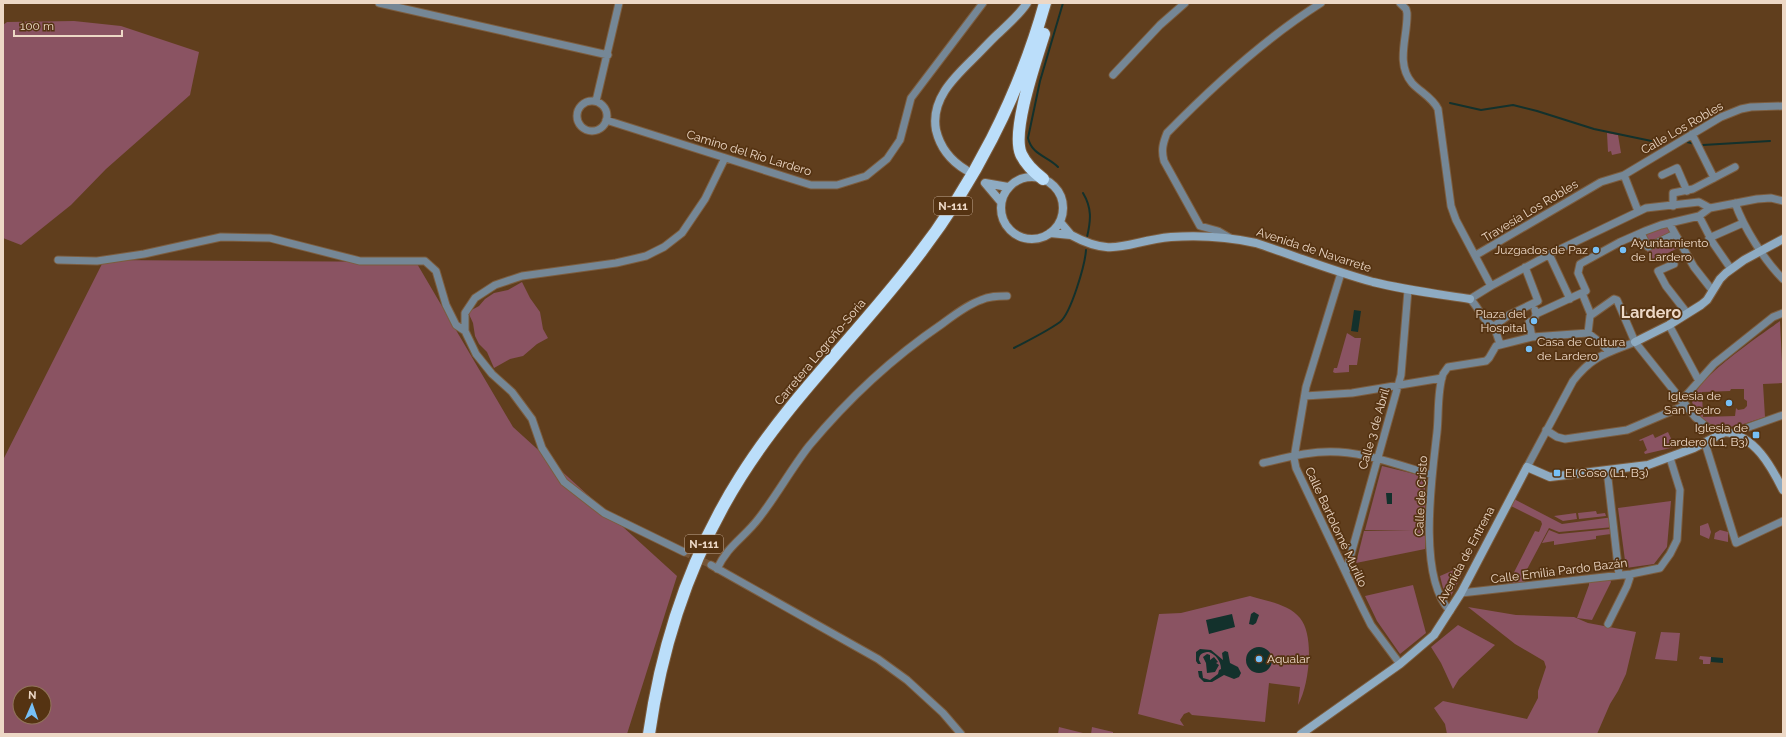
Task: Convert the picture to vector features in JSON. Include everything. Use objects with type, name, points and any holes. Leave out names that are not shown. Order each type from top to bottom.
[{"type":"highway","name":"Carretera Logroño-Soria","points":[[649,734],[660,674],[684,590],[701,551],[728,498],[771,431],[813,379],[889,293],[947,216],[977,166],[1004,114],[1025,64],[1045,3]]},
{"type":"highway","points":[[1043,179],[1026,164],[1018,143],[1032,71],[1052,3]]},
{"type":"street","points":[[379,3],[608,55]]},
{"type":"street","points":[[596,101],[619,3]]},
{"type":"street","name":"Camino del Río Lardero","points":[[606,120],[811,185],[837,185],[866,176],[887,159],[900,140],[911,98],[983,3]]},
{"type":"street","points":[[966,170],[957,165],[946,153],[938,139],[936,111],[939,101],[950,82],[1013,20],[1027,3]]},
{"type":"street","points":[[1113,75],[1160,25],[1185,3]]},
{"type":"street","points":[[1232,239],[1218,231],[1200,226],[1164,161],[1162,154],[1167,133],[1231,71],[1285,28],[1321,3]]},
{"type":"street","points":[[1400,3],[1406,9],[1407,19],[1403,55],[1407,76],[1412,83],[1432,100],[1438,109],[1451,206],[1456,220],[1476,255],[1491,286]]},
{"type":"street","points":[[1406,9],[1411,3]]},
{"type":"street","points":[[596,101],[600,103],[606,111],[606,120],[604,125],[594,130],[584,128],[580,125],[577,115],[578,110],[586,102],[596,101]]},
{"type":"street","name":"Calle Los Robles","points":[[1595,185],[1607,179],[1624,175],[1721,117],[1741,109],[1767,105],[1783,106]]},
{"type":"street","points":[[1692,134],[1714,178]]},
{"type":"street","points":[[684,552],[604,513],[564,482],[542,448],[532,419],[512,392],[492,374],[476,354],[465,331],[465,313],[475,298],[495,285],[522,276],[646,256],[664,247],[682,233],[705,199],[725,158]]},
{"type":"street","points":[[1673,206],[1673,193],[1696,188],[1735,167]]},
{"type":"street","points":[[1662,175],[1677,168],[1687,191]]},
{"type":"street","points":[[1624,175],[1638,211]]},
{"type":"street","points":[[1050,233],[1060,222],[1063,208],[1061,196],[1055,186],[1034,176],[1022,178],[1008,187],[1001,202],[1001,213],[1005,224],[1016,235],[1033,239],[1050,233],[1071,235]]},
{"type":"street","points":[[1001,202],[982,181],[1008,187]]},
{"type":"street","name":"Travesía Los Robles","points":[[1476,255],[1595,185]]},
{"type":"street","points":[[1696,188],[1699,202]]},
{"type":"street","points":[[1591,315],[1578,273],[1580,264],[1612,246],[1642,233],[1669,223],[1699,216],[1710,208],[1757,199],[1771,198],[1783,201]]},
{"type":"street","points":[[1503,344],[1494,326],[1489,323],[1470,299],[1549,254],[1638,211],[1654,206],[1673,206],[1699,202],[1710,208]]},
{"type":"street","points":[[1735,203],[1744,223],[1761,250],[1770,264],[1783,279]]},
{"type":"street","points":[[1699,216],[1709,238],[1731,270]]},
{"type":"street","points":[[1060,222],[1071,235]]},
{"type":"street","points":[[1669,223],[1694,267],[1712,290]]},
{"type":"street","points":[[1709,238],[1744,223]]},
{"type":"street","points":[[1642,233],[1648,246],[1675,234]]},
{"type":"street","name":"Avenida de Navarrete","points":[[1071,235],[1087,243],[1107,248],[1119,248],[1171,237],[1232,239],[1256,243],[1341,273],[1408,290],[1470,299]]},
{"type":"street","points":[[58,260],[97,261],[144,254],[221,237],[270,238],[360,261],[425,262],[436,271],[446,305],[456,325],[465,331]]},
{"type":"street","points":[[1635,342],[1669,325],[1704,303],[1720,279],[1731,270],[1761,250],[1783,239]]},
{"type":"street","points":[[1549,254],[1570,299]]},
{"type":"street","points":[[1674,264],[1658,272],[1666,286],[1687,313]]},
{"type":"street","points":[[1494,326],[1509,315],[1538,301],[1525,267]]},
{"type":"street","name":"Calle Bartolomé Murillo","points":[[1341,273],[1305,396],[1294,455],[1296,468],[1372,625],[1400,664]]},
{"type":"street","name":"Calle 3 de Abril","points":[[1346,572],[1402,369],[1408,290]]},
{"type":"street","points":[[1536,314],[1584,292]]},
{"type":"street","points":[[961,734],[943,713],[907,680],[878,659],[714,567],[728,549],[746,533],[759,518],[809,446],[865,385],[914,344],[972,304],[990,297],[1007,296]]},
{"type":"street","points":[[1588,333],[1588,320],[1591,315],[1615,299],[1635,342],[1704,426],[1715,431],[1728,433],[1746,440],[1765,458],[1783,490]]},
{"type":"street","points":[[1532,337],[1529,322],[1534,320],[1536,314],[1534,304]]},
{"type":"street","points":[[1546,430],[1557,437],[1565,439],[1627,430],[1684,402],[1699,380],[1714,364],[1772,317],[1783,313]]},
{"type":"street","points":[[1669,325],[1699,380]]},
{"type":"street","points":[[1305,396],[1352,393],[1442,378],[1448,368],[1486,360],[1489,358],[1496,346],[1532,337],[1588,333],[1602,344],[1609,352]]},
{"type":"street","name":"Avenida de Entrena","points":[[1301,734],[1400,664],[1431,638],[1461,593],[1526,467],[1573,381],[1589,362],[1635,342]]},
{"type":"street","name":"Calle de Cristo","points":[[1442,378],[1432,475],[1429,524],[1430,553],[1438,592],[1441,600],[1450,611]]},
{"type":"street","points":[[1526,467],[1550,477],[1648,465],[1670,458],[1728,433],[1783,415]]},
{"type":"street","points":[[1705,443],[1736,543],[1783,522]]},
{"type":"street","points":[[1263,463],[1294,455],[1340,452],[1377,459],[1432,475]]},
{"type":"street","name":"Calle Emilia Pardo Bazán","points":[[1461,593],[1631,574],[1660,568],[1670,554],[1676,540],[1680,490],[1670,458]]},
{"type":"street","points":[[1607,470],[1619,575]]},
{"type":"street","points":[[1608,624],[1627,586],[1631,574]]},
{"type":"shaded area","points":[[74,21],[121,26],[199,52],[190,95],[106,169],[71,205],[21,245],[3,238],[3,25],[7,22]]},
{"type":"shaded area","points":[[1607,133],[1618,135],[1621,153],[1612,155],[1611,151],[1608,152]]},
{"type":"shaded area","points":[[1669,223],[1682,246],[1652,261],[1639,234]]},
{"type":"shaded area","points":[[104,260],[416,262],[513,427],[677,576],[627,734],[3,734],[3,460]]},
{"type":"shaded area","points":[[522,282],[530,298],[540,312],[543,329],[548,338],[537,344],[523,356],[510,359],[494,368],[487,352],[479,344],[475,336],[473,323],[468,312],[479,306],[485,299],[494,293],[508,290]]},
{"type":"shaded area","points":[[1780,321],[1783,383],[1763,384],[1765,417],[1743,424],[1723,427],[1714,426],[1706,421],[1698,414],[1692,402],[1696,392],[1704,381],[1730,358]],"holes":[[[1744,389],[1744,399],[1747,401],[1747,406],[1744,409],[1738,410],[1736,408],[1735,416],[1703,417],[1702,392]]]},
{"type":"shaded area","points":[[1347,333],[1355,338],[1361,338],[1357,365],[1349,365],[1349,372],[1335,373],[1333,372],[1334,368],[1337,368]]},
{"type":"shaded area","points":[[1668,432],[1675,447],[1645,454],[1644,452],[1647,450],[1643,440],[1639,440],[1653,434],[1655,438]]},
{"type":"shaded area","points":[[1382,466],[1427,477],[1425,483],[1425,528],[1421,530],[1421,534],[1425,536],[1425,549],[1356,563],[1364,531],[1413,530],[1365,530]]},
{"type":"shaded area","points":[[1510,497],[1562,524],[1613,517],[1614,527],[1559,532],[1549,528],[1524,575],[1525,586],[1506,588],[1535,531],[1539,532],[1542,524],[1541,521],[1507,504]]},
{"type":"shaded area","points":[[1671,501],[1667,547],[1654,564],[1626,568],[1618,508]]},
{"type":"shaded area","points":[[1596,511],[1597,514],[1605,513],[1606,516],[1579,519],[1578,513]]},
{"type":"shaded area","points":[[1576,513],[1577,519],[1563,521],[1554,516]]},
{"type":"shaded area","points":[[1708,523],[1711,532],[1709,539],[1700,535],[1700,526]]},
{"type":"shaded area","points":[[1610,529],[1611,534],[1596,536],[1596,539],[1554,545],[1554,541],[1542,543],[1549,530],[1559,534]]},
{"type":"shaded area","points":[[1720,530],[1728,532],[1728,542],[1714,539],[1715,533]]},
{"type":"shaded area","points":[[1456,569],[1463,572],[1451,596],[1445,596],[1440,576]]},
{"type":"shaded area","points":[[1610,577],[1611,582],[1592,620],[1577,618],[1589,585],[1589,580]]},
{"type":"shaded area","points":[[1413,585],[1426,633],[1400,654],[1377,621],[1365,596]]},
{"type":"shaded area","name":"Aqualar","points":[[1250,596],[1290,609],[1300,618],[1305,626],[1308,637],[1309,661],[1305,686],[1298,705],[1300,687],[1269,683],[1265,722],[1192,715],[1189,712],[1184,714],[1180,720],[1184,726],[1138,714],[1159,614],[1181,613]]},
{"type":"shaded area","points":[[1468,607],[1516,615],[1574,617],[1588,623],[1636,632],[1626,674],[1610,704],[1597,734],[1447,734],[1445,724],[1434,708],[1443,701],[1527,719],[1538,698],[1538,691],[1546,667],[1544,661],[1515,644]]},
{"type":"shaded area","points":[[1458,625],[1495,645],[1459,679],[1453,689],[1441,663],[1431,647]]},
{"type":"shaded area","points":[[1661,632],[1680,633],[1677,661],[1655,659]]},
{"type":"shaded area","points":[[1700,656],[1711,657],[1710,664],[1703,664],[1703,660],[1699,659]]},
{"type":"shaded area","points":[[1059,727],[1083,733],[1058,734]]},
{"type":"shaded area","points":[[1092,727],[1113,732],[1113,734],[1091,734]]},
{"type":"water","points":[[1354,310],[1361,311],[1358,332],[1351,331]]},
{"type":"water","points":[[1386,493],[1392,493],[1392,504],[1387,504]]},
{"type":"water","points":[[1254,612],[1259,615],[1256,623],[1253,625],[1249,624],[1251,614]]},
{"type":"water","points":[[1232,614],[1235,627],[1209,634],[1206,620]]},
{"type":"water","name":"Aqualar","points":[[1259,647],[1268,651],[1272,660],[1268,669],[1259,673],[1250,669],[1246,660],[1250,651]]},
{"type":"water","points":[[1200,649],[1211,650],[1223,660],[1222,653],[1225,651],[1228,652],[1230,663],[1238,667],[1241,673],[1239,677],[1234,679],[1224,675],[1212,682],[1204,682],[1199,677],[1198,671],[1202,671],[1203,678],[1210,680],[1218,674],[1221,666],[1218,659],[1209,652],[1201,655],[1199,660],[1201,664],[1198,664],[1196,661],[1196,652]]},
{"type":"water","points":[[1207,654],[1210,655],[1210,660],[1214,657],[1218,662],[1216,663],[1219,665],[1215,672],[1207,673],[1206,663],[1203,657]]},
{"type":"water","points":[[1711,657],[1723,658],[1723,663],[1711,662]]},
{"type":"waterway","points":[[1058,167],[1036,152],[1030,144],[1028,138],[1040,81],[1063,3]]},
{"type":"waterway","points":[[1450,103],[1481,110],[1513,105],[1594,129],[1661,143]]},
{"type":"waterway","points":[[1703,145],[1770,141]]},
{"type":"waterway","points":[[1687,142],[1695,144]]},
{"type":"waterway","points":[[1083,193],[1086,198],[1090,214],[1087,237]]},
{"type":"waterway","points":[[1014,348],[1049,329],[1060,322],[1064,317],[1069,309],[1077,288],[1086,250]]},
{"type":"tunnel","points":[[684,552],[711,565]]},
{"type":"place","name":"Juzgados de Paz","points":[[1596,250]]},
{"type":"place","name":"Ayuntamiento de Lardero","points":[[1623,250]]},
{"type":"place","name":"Plaza del Hospital","points":[[1534,321]]},
{"type":"place","name":"Casa de Cultura de Lardero","points":[[1529,349]]},
{"type":"place","name":"Iglesia de San Pedro","points":[[1729,403]]},
{"type":"place","name":"Iglesia de Lardero (L1, B3)","points":[[1756,435]]},
{"type":"place","name":"El Coso (L1, B3)","points":[[1557,473]]},
{"type":"place","name":"Aqualar","points":[[1259,659]]},
{"type":"district","name":"Lardero","points":[[1651,312]]}]
